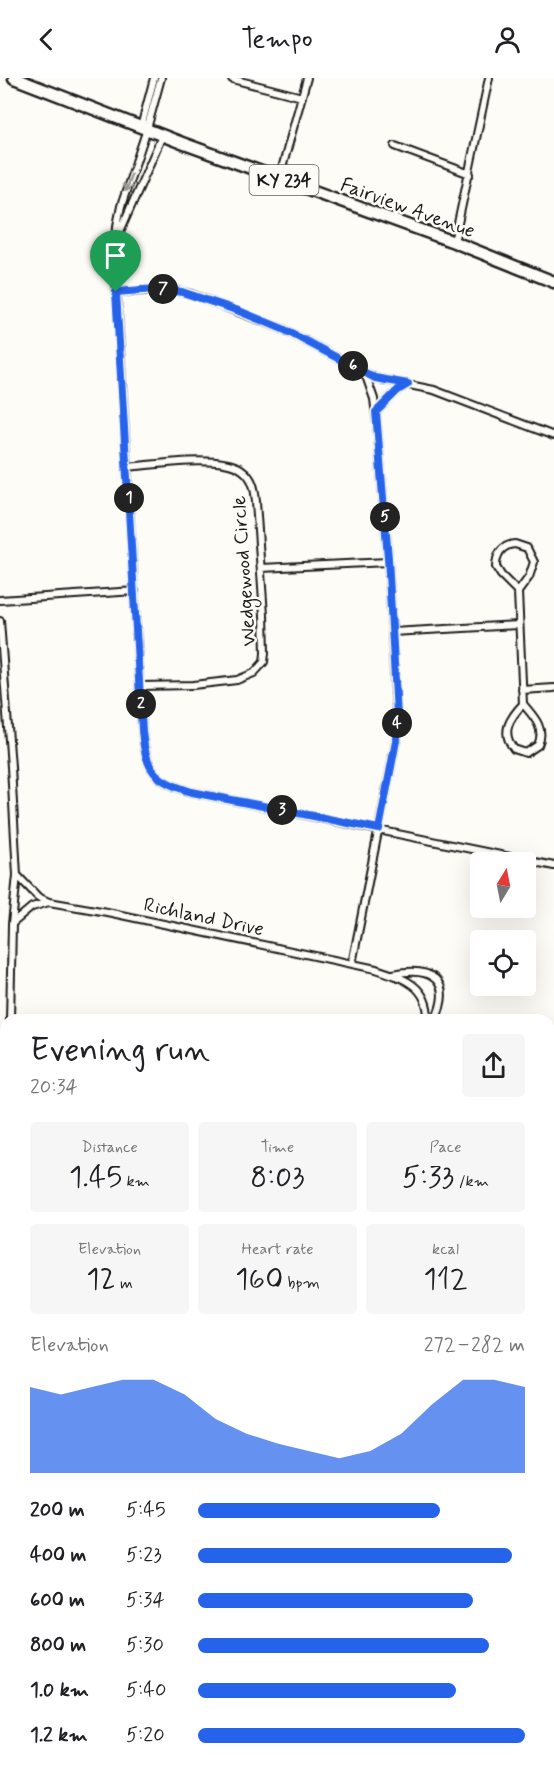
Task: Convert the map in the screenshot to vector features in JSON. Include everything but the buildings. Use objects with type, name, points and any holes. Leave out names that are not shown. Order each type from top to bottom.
[{"type":"main road","name":"Fairview Avenue","points":[[14,78],[162,136],[454,242],[554,282]]},
{"type":"street","points":[[144,128],[154,78]]},
{"type":"street","points":[[161,78],[124,197],[116,239],[116,292],[144,742],[150,768],[164,782],[192,792],[554,866]]},
{"type":"street","points":[[279,178],[307,78]]},
{"type":"street","points":[[454,242],[489,78]]},
{"type":"street","points":[[232,79],[302,97]]},
{"type":"street","points":[[116,239],[162,136]]},
{"type":"street","points":[[395,146],[470,174]]},
{"type":"street","points":[[116,292],[173,290],[191,294],[283,329],[375,378],[434,390],[554,436]]},
{"type":"street","points":[[352,964],[397,728],[388,562],[376,412],[365,373]]},
{"type":"street","points":[[376,412],[398,390],[408,384]]},
{"type":"street","name":"Wedgewood Circle","points":[[127,467],[220,462],[242,469],[254,486],[261,568],[265,653],[264,662],[257,670],[237,680],[193,685],[141,686]]},
{"type":"street","points":[[518,592],[496,567],[500,550],[512,544],[527,548],[534,562],[529,577],[518,592],[523,704],[535,717],[541,732],[538,745],[526,753],[513,749],[506,733],[508,723],[523,704]]},
{"type":"street","points":[[261,568],[388,562]]},
{"type":"street","points":[[0,600],[135,591]]},
{"type":"street","points":[[0,621],[10,743],[17,875],[12,924],[10,1014]]},
{"type":"street","points":[[392,632],[518,626]]},
{"type":"street","points":[[522,690],[554,688]]},
{"type":"street","name":"Richland Drive","points":[[17,875],[38,897],[49,902],[116,914],[393,974]]},
{"type":"street","points":[[12,924],[32,907],[49,902]]},
{"type":"street","points":[[393,974],[415,970],[436,979],[443,994],[438,1014]]},
{"type":"street","points":[[393,974],[416,987],[426,1003],[427,1014]]},
{"type":"route","points":[[156,289],[191,294],[283,329],[375,378],[408,384],[398,390],[376,412],[388,558],[397,715],[396,741],[379,829],[192,792],[164,782],[150,768],[142,731],[116,292],[156,289]]}]
